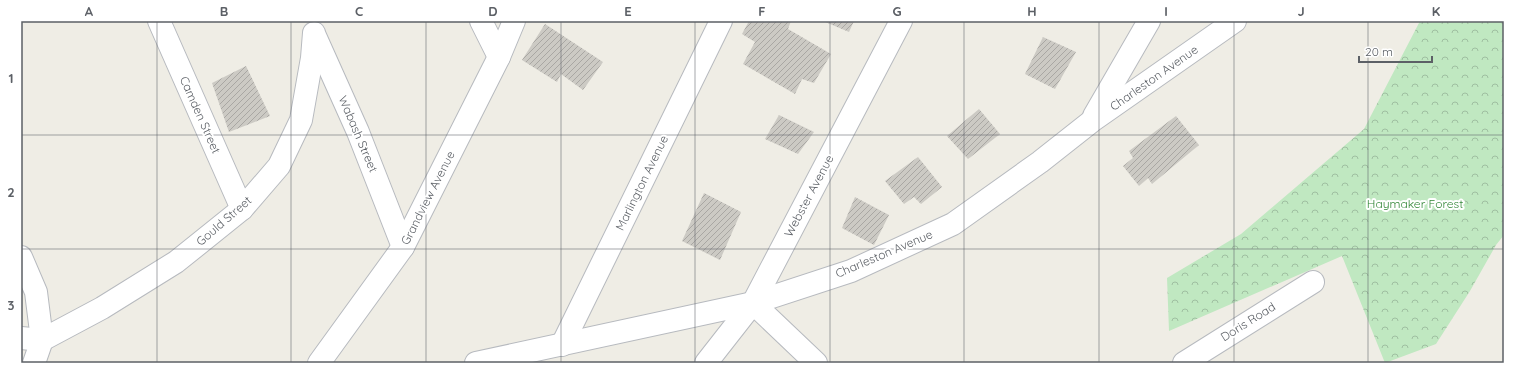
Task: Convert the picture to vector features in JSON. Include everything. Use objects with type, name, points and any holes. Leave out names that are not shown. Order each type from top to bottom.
[{"type":"street","name":"Camden Street","points":[[159,21],[242,209]]},
{"type":"street","points":[[481,21],[499,56]]},
{"type":"street","name":"Grandview Avenue","points":[[319,363],[403,247],[499,56],[514,21]]},
{"type":"street","name":"Marlington Avenue","points":[[562,345],[722,21]]},
{"type":"street","name":"Webster Avenue","points":[[706,363],[753,303],[901,21]]},
{"type":"street","points":[[1092,121],[1149,21]]},
{"type":"street","name":"Charleston Avenue","points":[[476,363],[753,303],[851,271],[953,224],[1040,162],[1092,121],[1235,21]]},
{"type":"street","name":"Gould Street","points":[[31,339],[102,308],[176,262],[242,209],[279,166],[301,120],[312,58],[312,27]]},
{"type":"street","name":"Wabash Street","points":[[312,27],[358,132],[403,247]]},
{"type":"street","points":[[21,257],[36,292],[31,339],[34,363]]},
{"type":"street","name":"Doris Road","points":[[1184,363],[1313,282]]},
{"type":"street","points":[[753,303],[816,363]]},
{"type":"green space","name":"Haymaker Forest","points":[[1420,21],[1504,21],[1504,235],[1496,245],[1470,291],[1436,344],[1385,363],[1342,256],[1169,331],[1167,278],[1241,234],[1364,129]]},
{"type":"building","points":[[749,21],[791,21],[788,29],[831,54],[814,83],[802,79],[795,94],[743,64],[755,42],[742,34]]},
{"type":"building","points":[[823,21],[854,21],[849,32]]},
{"type":"building","points":[[545,24],[603,62],[583,90],[561,74],[557,82],[522,60]]},
{"type":"building","points":[[1043,37],[1076,52],[1055,89],[1025,74]]},
{"type":"building","points":[[246,66],[270,116],[229,132],[212,83]]},
{"type":"building","points":[[979,109],[1000,134],[968,159],[947,136]]},
{"type":"building","points":[[779,115],[814,132],[798,154],[765,139]]},
{"type":"building","points":[[1176,116],[1199,145],[1152,184],[1148,178],[1139,186],[1123,166],[1133,158],[1129,151]]},
{"type":"building","points":[[918,157],[942,187],[921,204],[914,197],[904,204],[885,181]]},
{"type":"building","points":[[704,193],[741,212],[720,260],[682,241]]},
{"type":"building","points":[[855,197],[889,215],[874,245],[842,228]]}]
